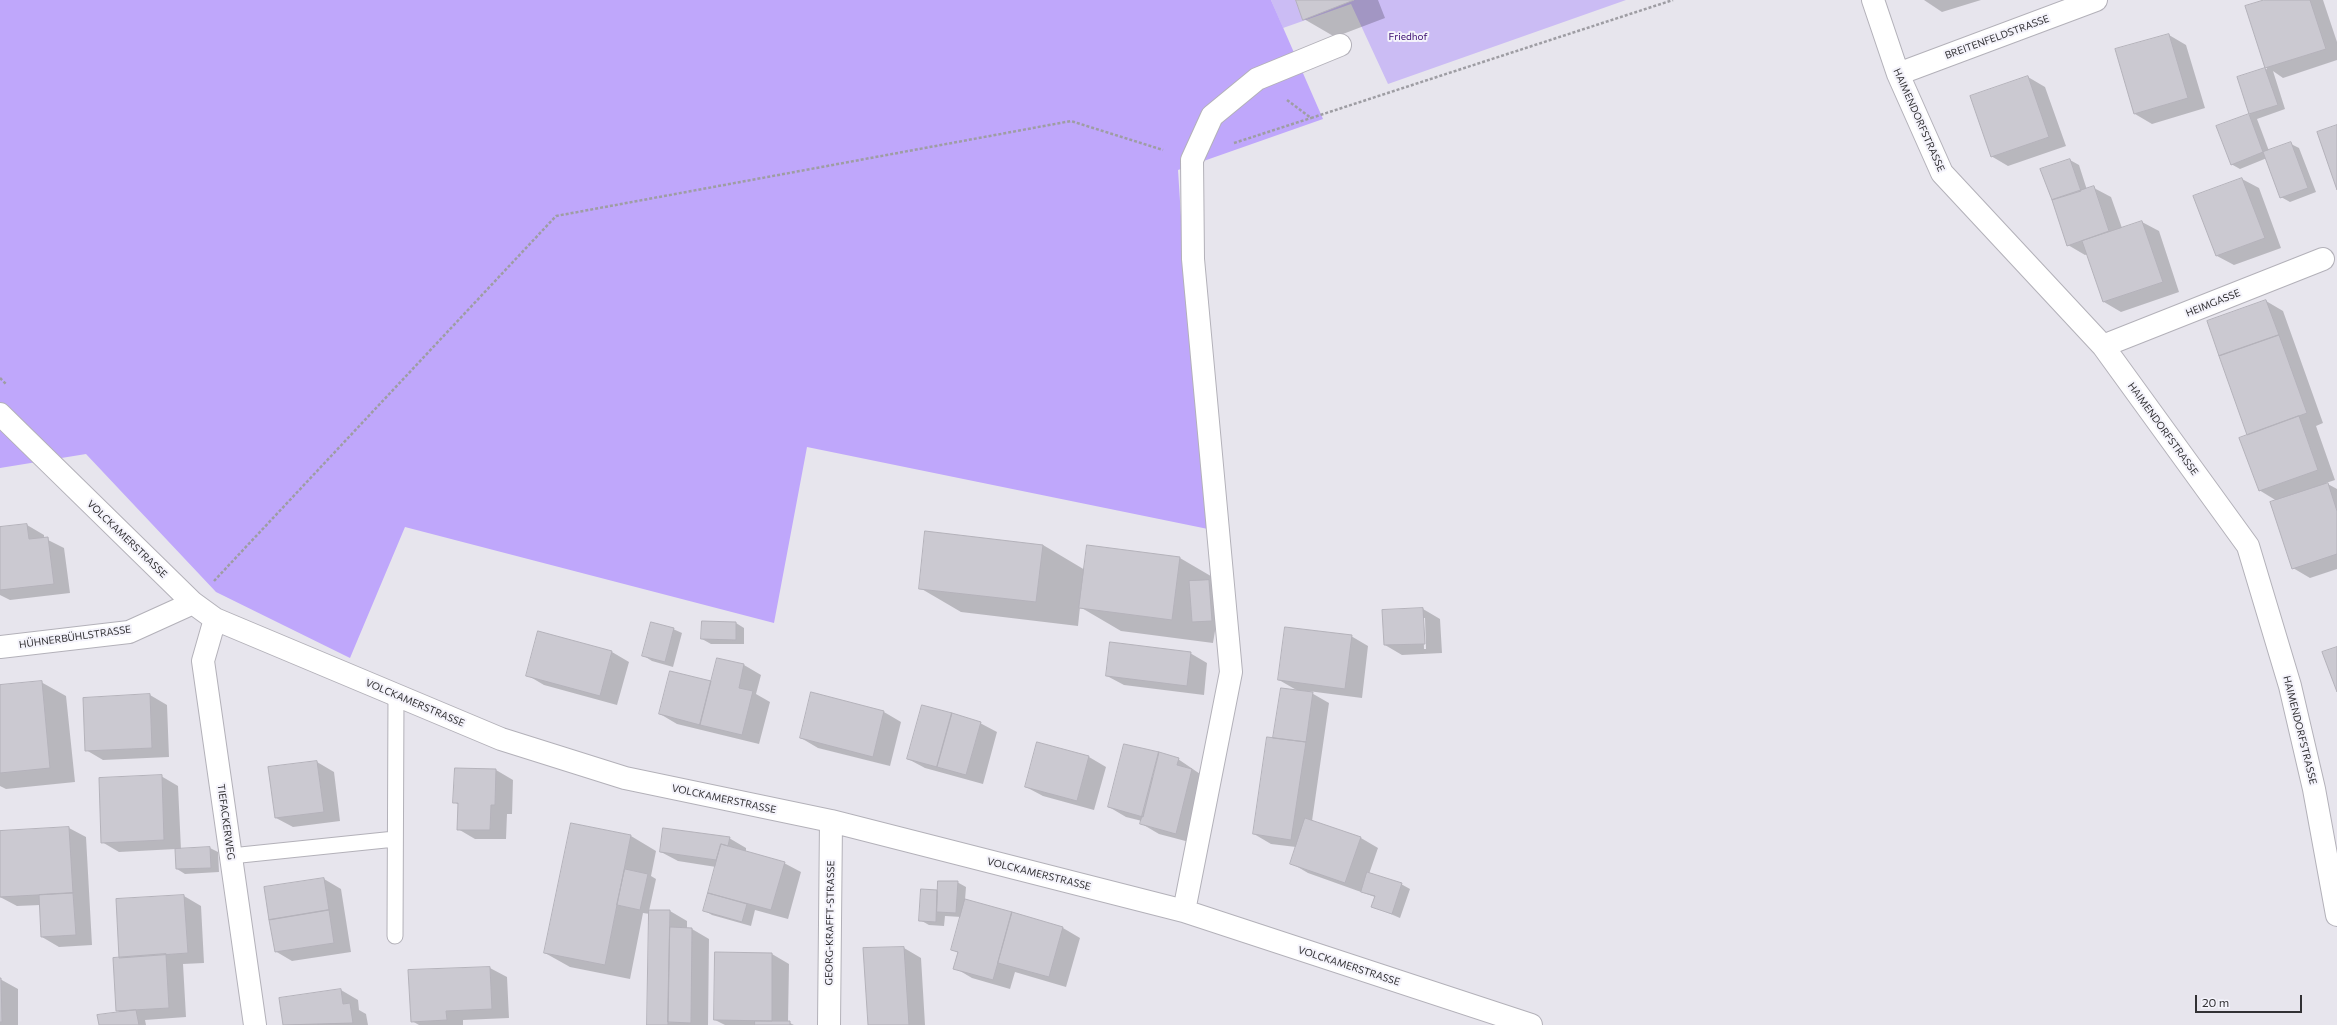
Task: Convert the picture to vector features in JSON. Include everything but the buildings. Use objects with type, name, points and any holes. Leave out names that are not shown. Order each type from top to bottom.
[{"type":"street","name":"HAIMENDORFSTRASSE","points":[[1873,0],[1898,74],[1942,173],[2103,346],[2248,546],[2290,686],[2314,789],[2337,915]]},
{"type":"street","name":"BREITENFELDSTRASSE","points":[[1898,74],[2096,0]]},
{"type":"street","points":[[1184,911],[1231,672],[1193,259],[1193,158],[1212,116],[1257,79],[1340,45]]},
{"type":"street","name":"HEIMGASSE","points":[[2103,346],[2323,259]]},
{"type":"street","name":"VOLCKAMERSTRASSE","points":[[0,414],[193,603],[215,619],[501,738],[624,778],[831,821],[1184,911],[1531,1025]]},
{"type":"street","name":"HÜHNERBÜHLSTRASSE","points":[[0,647],[129,632],[193,603]]},
{"type":"street","name":"TIEFACKERWEG","points":[[215,619],[203,661],[255,1025]]},
{"type":"street","name":"GEORG-KRAFFT-STRASSE","points":[[829,1025],[831,821]]},
{"type":"lane","points":[[395,936],[396,695]]},
{"type":"lane","points":[[231,856],[395,839]]},
{"type":"path","points":[[193,603],[556,216],[1072,121],[1193,158],[1673,0]]},
{"type":"path","points":[[1257,79],[1311,118]]},
{"type":"green space","name":"Friedhof","points":[[1271,0],[1626,0],[1388,84],[1351,4],[1283,28]]},
{"type":"shaded area","points":[[0,0],[1271,0],[1323,119],[1178,170],[1184,263],[1208,529],[807,447],[774,623],[405,527],[350,658],[216,592],[86,454],[0,468]]}]
